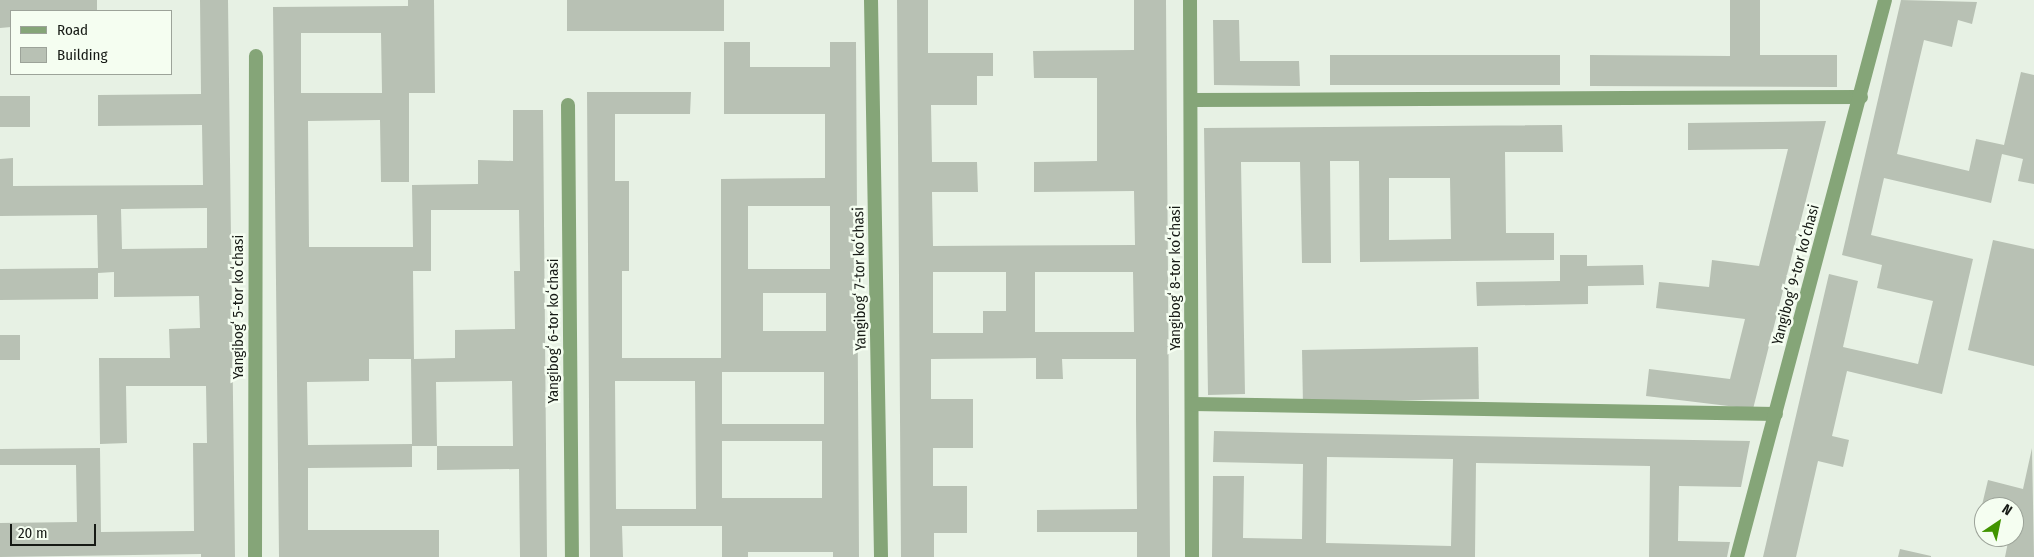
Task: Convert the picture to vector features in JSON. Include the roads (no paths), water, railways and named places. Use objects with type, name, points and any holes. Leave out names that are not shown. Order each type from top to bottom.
[{"type":"street","name":"Yangibogʻ 7-tor koʻchasi","points":[[871,0],[881,557]]},
{"type":"street","name":"Yangibogʻ 8-tor koʻchasi","points":[[1190,0],[1192,100],[1192,557]]},
{"type":"street","name":"Yangibogʻ 9-tor koʻchasi","points":[[1737,557],[1861,97],[1885,0]]},
{"type":"street","name":"Yangibogʻ 5-tor koʻchasi","points":[[255,557],[256,56]]},
{"type":"street","points":[[1192,100],[1861,97]]},
{"type":"street","name":"Yangibogʻ 6-tor koʻchasi","points":[[568,104],[572,557]]},
{"type":"street","points":[[1192,404],[1776,414]]}]
